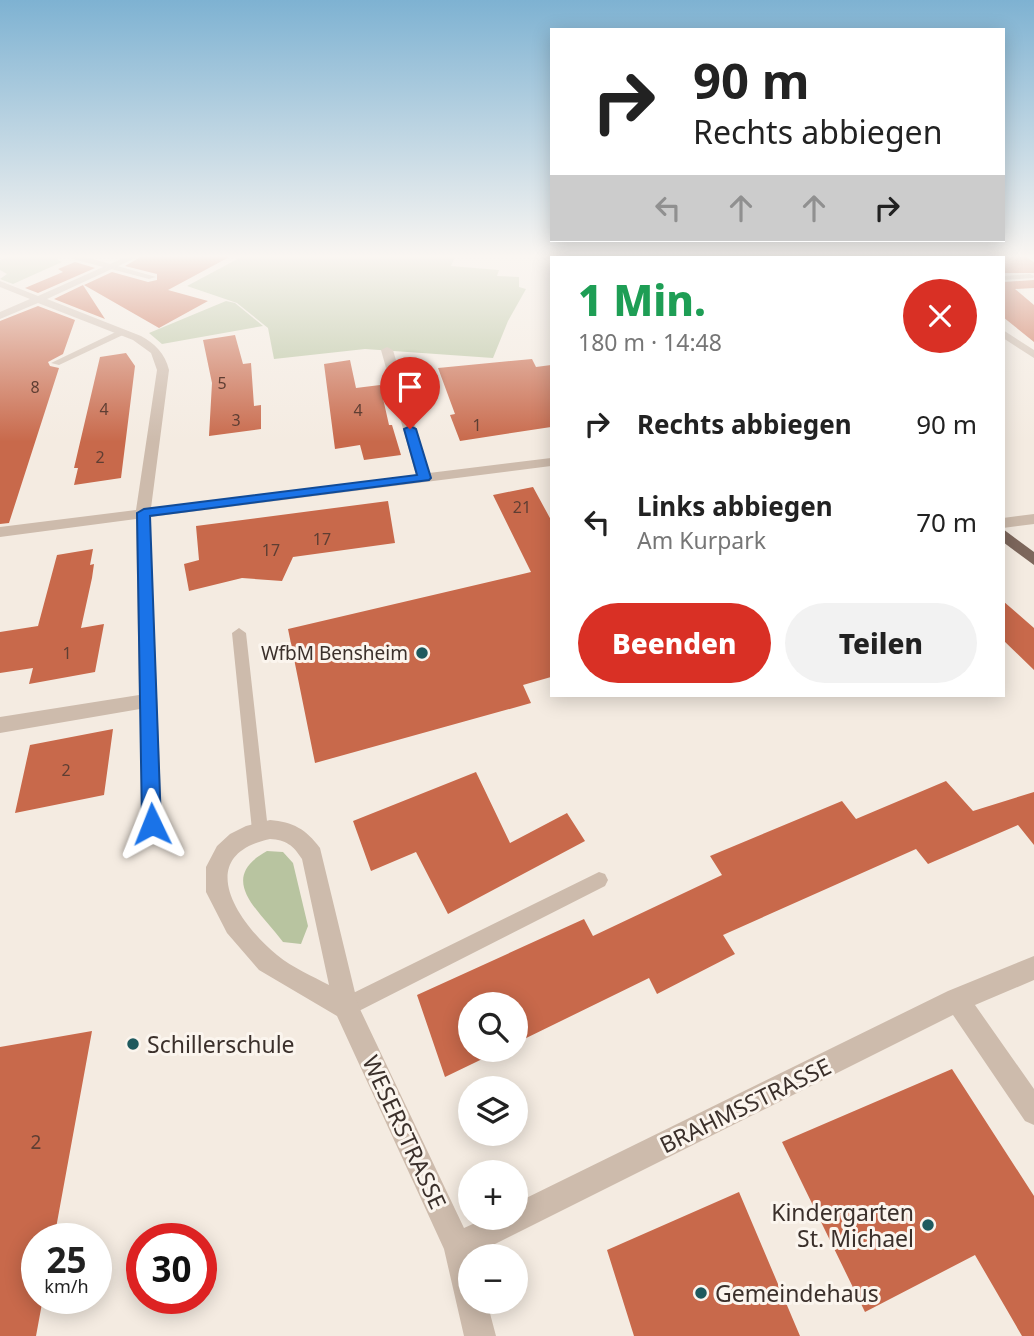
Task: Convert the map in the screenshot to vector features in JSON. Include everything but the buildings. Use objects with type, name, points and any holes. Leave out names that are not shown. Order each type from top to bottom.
[{"type":"main road","points":[[1005,536],[1034,560]]},
{"type":"street","points":[[84,317],[149,345],[162,360],[163,370],[144,513],[152,824]]},
{"type":"street","points":[[1005,334],[1034,355]]},
{"type":"street","points":[[387,350],[424,478]]},
{"type":"street","points":[[0,532],[550,462]]},
{"type":"street","points":[[1005,523],[1034,519]]},
{"type":"street","points":[[0,725],[147,701]]},
{"type":"street","name":"WESERSTRASSE","points":[[260,830],[280,828],[293,832],[306,842],[312,855],[346,1007],[458,1247]]},
{"type":"street","points":[[260,830],[239,840],[226,852],[216,870],[214,882],[222,906],[268,963],[346,1007]]},
{"type":"street","name":"BRAHMSSTRASSE","points":[[464,1244],[957,1000],[1034,968]]},
{"type":"street","points":[[957,1000],[1034,1112]]},
{"type":"street","name":"WESERSTRASSE","points":[[474,1314],[480,1336]]},
{"type":"lane","points":[[57,363],[122,332]]},
{"type":"lane","points":[[239,633],[260,830]]},
{"type":"lane","points":[[346,1007],[599,880]]},
{"type":"green space","points":[[187,317],[252,317],[263,326],[162,344],[149,333]]},
{"type":"green space","points":[[255,317],[510,317],[493,358],[365,349],[274,359],[268,328]]},
{"type":"green space","points":[[267,851],[283,852],[293,863],[308,926],[301,944],[283,942],[247,895],[243,884],[245,873],[252,862]]},
{"type":"place","name":"WfbM Bensheim","points":[[422,653]]},
{"type":"place","name":"Schillerschule","points":[[133,1044]]},
{"type":"place","name":"Kindergarten St. Michael","points":[[928,1225]]},
{"type":"place","name":"Gemeindehaus","points":[[701,1293]]},
{"type":"route","points":[[152,824],[144,513],[424,478],[410,429]]}]
